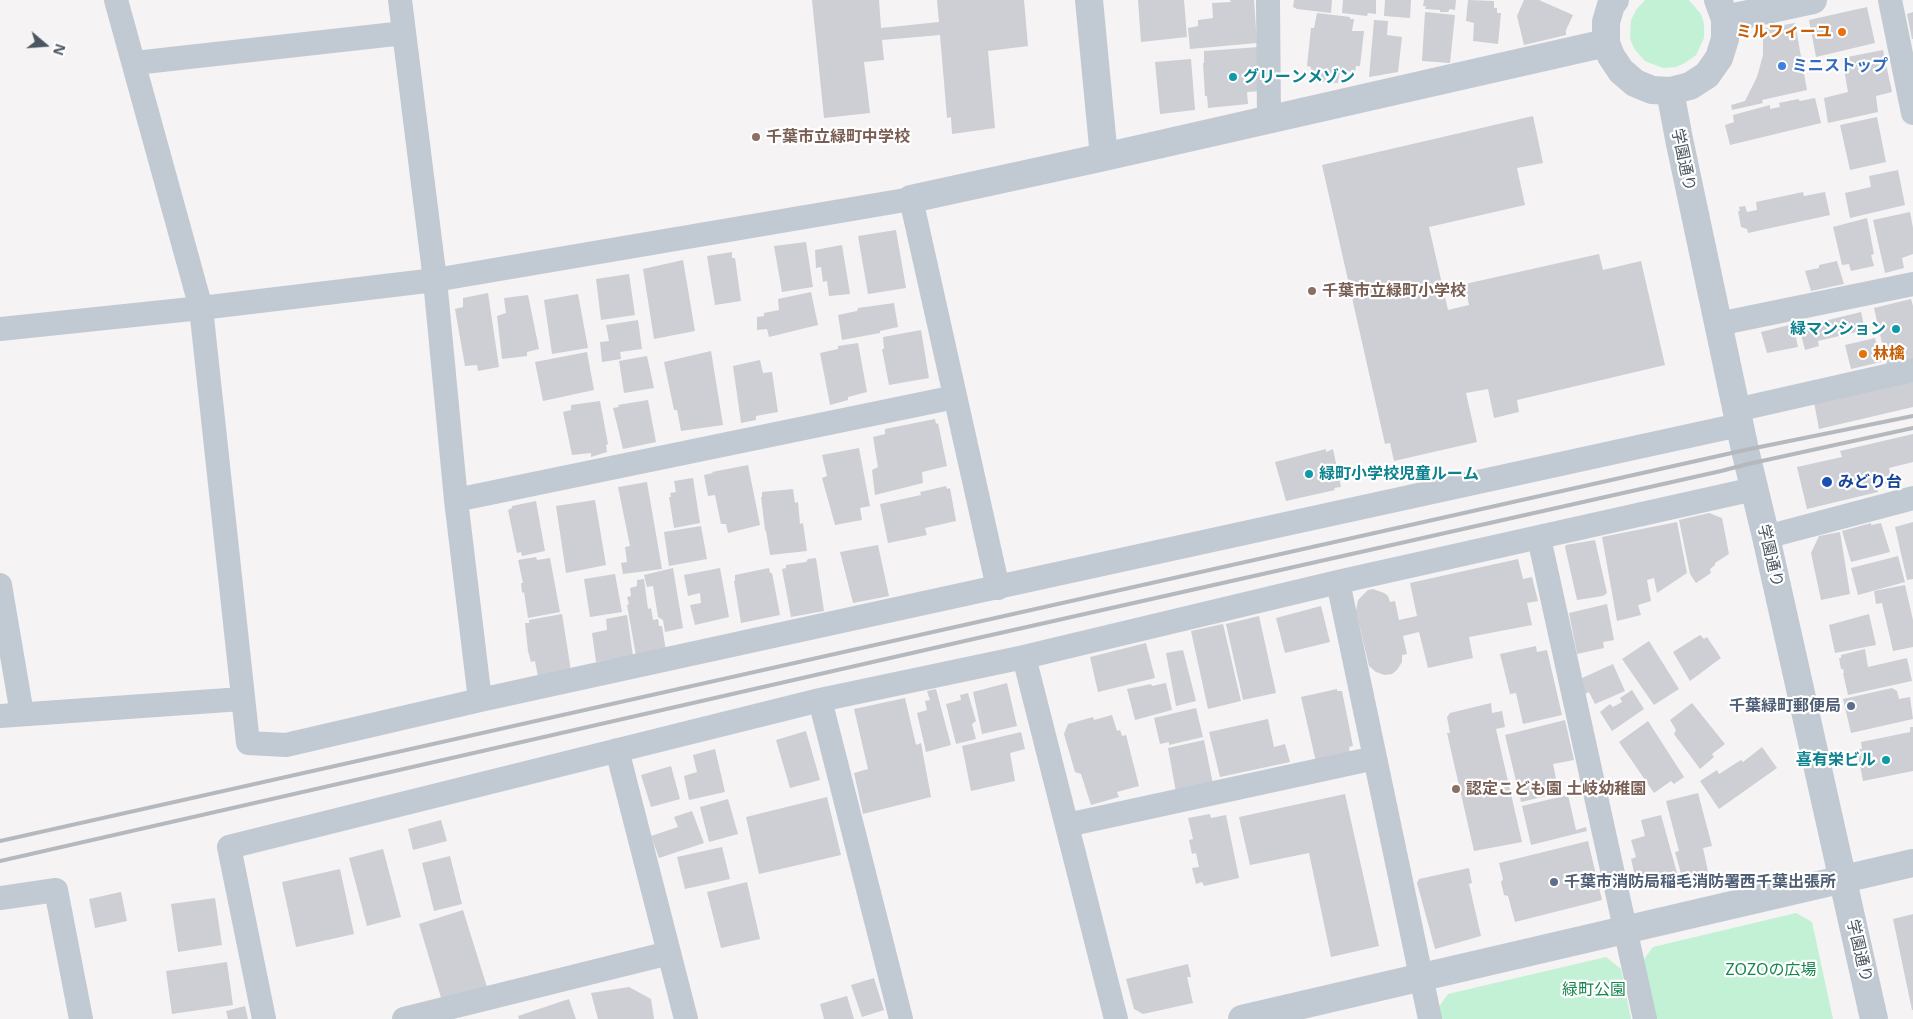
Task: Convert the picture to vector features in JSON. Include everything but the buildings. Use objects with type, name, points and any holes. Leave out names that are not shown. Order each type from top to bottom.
[{"type":"street","points":[[116,0],[135,63],[201,308],[248,743],[286,744],[998,588],[1738,417],[1913,370]]},
{"type":"street","points":[[400,0],[435,280],[456,500],[480,700]]},
{"type":"street","points":[[1089,0],[1104,157]]},
{"type":"street","points":[[1268,0],[1269,119]]},
{"type":"street","points":[[1608,2],[1606,42],[1621,71],[1635,83],[1652,90],[1670,91],[1690,86],[1707,75],[1719,58],[1725,39],[1721,9],[1813,0]]},
{"type":"street","points":[[1890,0],[1913,113]]},
{"type":"street","points":[[135,63],[404,33]]},
{"type":"street","points":[[0,329],[201,308],[435,280],[911,199],[1104,157],[1606,42]]},
{"type":"street","name":"学園通り","points":[[1670,91],[1738,417],[1844,879],[1874,1019]]},
{"type":"street","points":[[911,199],[998,588]]},
{"type":"street","points":[[1718,324],[1913,284]]},
{"type":"street","points":[[456,500],[956,397]]},
{"type":"street","points":[[264,1019],[229,847],[820,700],[1024,657],[1338,582],[1754,489]]},
{"type":"street","points":[[1766,537],[1913,498]]},
{"type":"street","points":[[1539,538],[1645,1019]]},
{"type":"street","points":[[1338,582],[1430,1019]]},
{"type":"street","points":[[0,584],[11,715],[242,699]]},
{"type":"street","points":[[1024,657],[1116,1019]]},
{"type":"street","points":[[820,700],[901,1019]]},
{"type":"street","points":[[617,750],[686,1019]]},
{"type":"street","points":[[1067,824],[1375,758]]},
{"type":"street","points":[[1242,1019],[1913,863]]},
{"type":"street","points":[[0,898],[56,890],[81,1019]]},
{"type":"street","points":[[404,1019],[669,953]]},
{"type":"green space","points":[[1645,0],[1689,0],[1701,14],[1704,24],[1704,38],[1696,55],[1676,67],[1663,68],[1645,61],[1635,50],[1630,39],[1631,20],[1636,10]]},
{"type":"green space","name":"ZOZOの広場","points":[[1796,913],[1812,922],[1833,1019],[1656,1019],[1642,962],[1653,947]]},
{"type":"green space","name":"緑町公園","points":[[1606,957],[1621,969],[1631,1019],[1440,1019],[1438,1008],[1448,994]]},
{"type":"railway","points":[[0,841],[1745,450],[1913,416]]},
{"type":"railway","points":[[0,861],[969,640],[1913,428]]},
{"type":"place","name":"ミルフィーユ","points":[[1842,32]]},
{"type":"place","name":"ミニストップ","points":[[1782,66]]},
{"type":"place","name":"グリーンメゾン","points":[[1233,77]]},
{"type":"place","name":"千葉市立緑町中学校","points":[[756,137]]},
{"type":"place","name":"千葉市立緑町小学校","points":[[1312,291]]},
{"type":"place","name":"緑マンション","points":[[1896,329]]},
{"type":"place","name":"林檎","points":[[1863,354]]},
{"type":"place","name":"緑町小学校児童ルーム","points":[[1309,474]]},
{"type":"place","name":"みどり台","points":[[1827,482]]},
{"type":"place","name":"千葉緑町郵便局","points":[[1851,706]]},
{"type":"place","name":"喜有栄ビル","points":[[1886,760]]},
{"type":"place","name":"認定こども園 土岐幼稚園","points":[[1456,789]]},
{"type":"place","name":"千葉市消防局稲毛消防署西千葉出張所","points":[[1554,882]]}]
